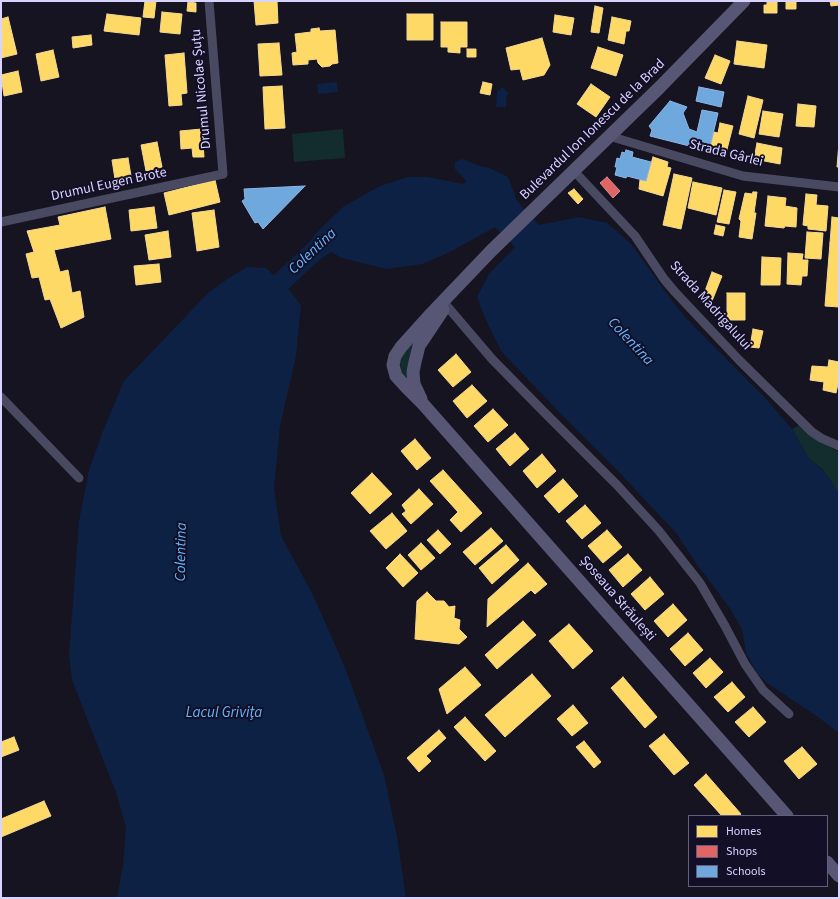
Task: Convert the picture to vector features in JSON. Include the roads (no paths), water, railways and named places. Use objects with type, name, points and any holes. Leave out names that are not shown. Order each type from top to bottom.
[{"type":"street","name":"Drumul Nicolae Șuțu","points":[[209,1],[223,174]]},
{"type":"street","name":"Bulevardul Ion Ionescu de la Brad","points":[[423,404],[396,376],[393,365],[395,356],[407,339],[463,280],[744,1]]},
{"type":"street","name":"Strada Gârlei","points":[[609,136],[743,176],[839,187]]},
{"type":"street","name":"Strada Madrigalului","points":[[574,171],[635,236],[664,279],[675,292],[739,360],[812,432],[839,446]]},
{"type":"street","name":"Drumul Eugen Brote","points":[[1,222],[223,174]]},
{"type":"street","name":"Bulevardul Ion Ionescu de la Brad","points":[[423,404],[414,384],[415,362],[419,346],[463,280]]},
{"type":"street","points":[[446,305],[492,359],[617,485],[659,531],[700,583],[745,664],[763,690],[789,714]]},
{"type":"street","points":[[1,397],[79,478]]},
{"type":"street","name":"Șoseaua Străulești","points":[[423,404],[786,815]]},
{"type":"street","points":[[828,863],[839,876]]},
{"type":"water","points":[[337,82],[338,92],[318,94],[317,84]]},
{"type":"water","points":[[502,87],[509,94],[506,96],[506,107],[496,107],[497,92]]},
{"type":"water","points":[[462,159],[489,168],[508,177],[517,201],[539,225],[579,217],[607,223],[619,233],[632,245],[686,318],[767,400],[792,429],[809,459],[829,478],[839,494],[839,733],[767,683],[757,673],[746,653],[742,629],[729,607],[696,563],[677,534],[501,351],[485,318],[477,297],[489,274],[515,247],[495,227],[448,253],[422,264],[386,269],[342,258],[331,252],[312,265],[304,255],[314,235],[343,207],[380,186],[408,177],[428,177],[463,184],[466,182],[465,179],[455,169],[455,162]]},
{"type":"water","name":"Lacul Grivița","points":[[247,267],[266,268],[290,291],[301,305],[296,356],[280,426],[274,488],[281,536],[312,593],[344,665],[384,775],[397,837],[406,898],[117,898],[123,865],[126,828],[117,795],[72,680],[69,655],[79,521],[89,470],[103,431],[124,381],[209,292]]},
{"type":"waterway","name":"Colentina","points":[[261,301],[327,239]]}]
